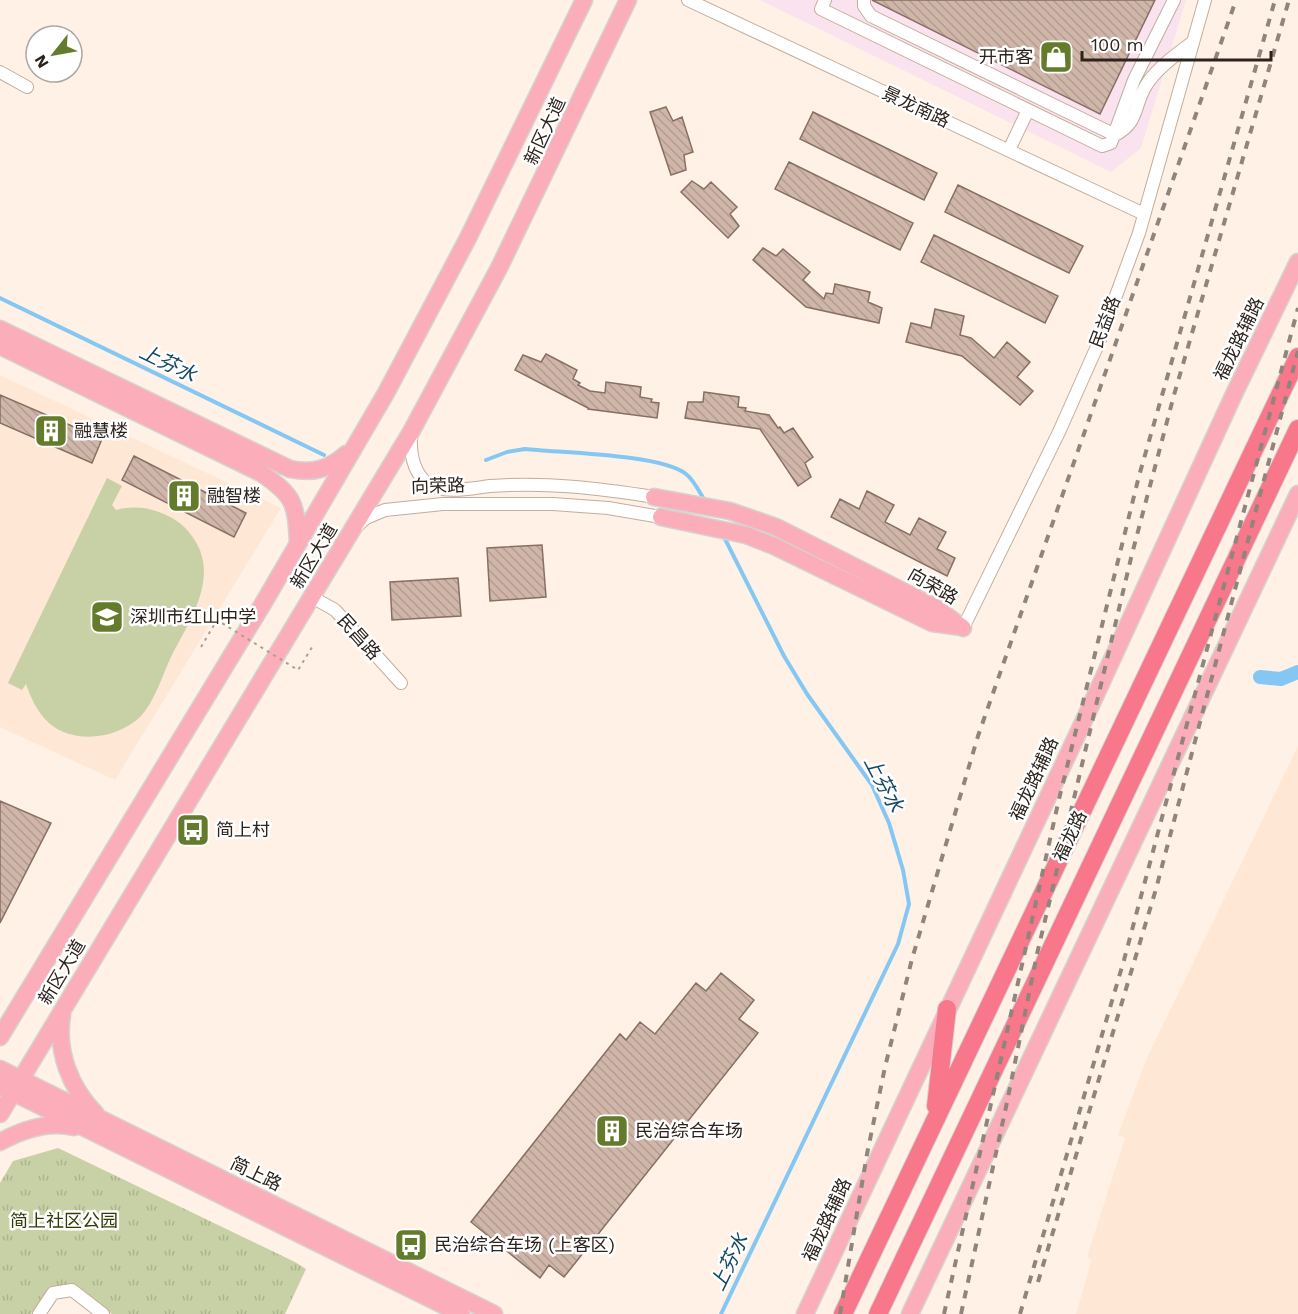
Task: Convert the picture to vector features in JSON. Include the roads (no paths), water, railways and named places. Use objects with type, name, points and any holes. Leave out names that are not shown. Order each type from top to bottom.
[{"type":"highway","name":"福龙路","points":[[843,1314],[1298,357]]},
{"type":"highway","name":"福龙路","points":[[878,1314],[1298,429]]},
{"type":"highway","points":[[935,1121],[947,1009]]},
{"type":"main road","name":"新区大道","points":[[0,1037],[354,448],[439,296],[584,0]]},
{"type":"main road","name":"新区大道","points":[[0,1114],[11,1086],[63,1008],[411,432],[499,268],[628,0]]},
{"type":"main road","name":"福龙路辅路","points":[[804,1314],[1298,262]]},
{"type":"main road","points":[[0,329],[290,469],[304,472],[326,468],[354,448]]},
{"type":"main road","points":[[0,346],[261,473],[290,497],[297,512],[298,543]]},
{"type":"main road","points":[[910,1314],[1298,495]]},
{"type":"main road","name":"向荣路","points":[[654,497],[730,511],[776,527],[938,609],[963,627]]},
{"type":"main road","name":"向荣路","points":[[661,517],[746,535],[794,555],[932,623],[963,627]]},
{"type":"main road","points":[[0,1011],[14,1003],[28,990]]},
{"type":"main road","points":[[63,1008],[61,1044],[67,1069],[84,1100],[106,1122]]},
{"type":"main road","name":"简上路","points":[[0,1069],[11,1086],[89,1130],[461,1314]]},
{"type":"main road","name":"简上路","points":[[11,1086],[106,1122],[494,1314]]},
{"type":"main road","points":[[0,1142],[19,1133],[46,1126],[69,1126],[89,1130]]},
{"type":"street","name":"景龙南路","points":[[688,0],[1144,214]]},
{"type":"street","points":[[825,0],[821,9],[1102,146],[1111,143],[1134,80],[1174,0]]},
{"type":"street","points":[[864,0],[864,6],[872,16],[1114,135]]},
{"type":"street","name":"民益路","points":[[963,627],[1059,432],[1099,342],[1144,214],[1205,0]]},
{"type":"street","points":[[1114,135],[1124,130],[1132,122],[1147,84],[1193,42]]},
{"type":"street","points":[[0,72],[27,87]]},
{"type":"street","points":[[1009,150],[1028,110]]},
{"type":"street","name":"向荣路","points":[[411,432],[410,448],[418,472],[428,483],[439,488],[560,484],[654,497]]},
{"type":"street","name":"向荣路","points":[[354,528],[366,518],[385,510],[443,504],[553,504],[608,508],[661,517]]},
{"type":"street","name":"民昌路","points":[[312,597],[334,610],[401,683]]},
{"type":"street","points":[[39,1314],[53,1293],[72,1290],[103,1314]]},
{"type":"waterway","name":"上芬水","points":[[0,298],[324,455]]},
{"type":"waterway","name":"上芬水","points":[[486,460],[507,452],[525,449],[609,455],[655,462],[673,467],[686,474],[705,501]]},
{"type":"waterway","name":"上芬水","points":[[721,1314],[898,944],[909,904],[903,870],[889,823],[872,785],[807,694],[784,656],[724,537]]},
{"type":"waterway","points":[[1260,677],[1281,679],[1298,672]]},
{"type":"railway","points":[[840,1314],[867,1154],[885,1067],[912,959],[978,736],[1236,0]]},
{"type":"railway","points":[[944,1314],[1059,799],[1139,476],[1275,0]]},
{"type":"railway","points":[[961,1314],[1037,954],[1132,554],[1174,395],[1289,0]]},
{"type":"railway","points":[[1020,1314],[1124,960],[1298,308]]},
{"type":"railway","points":[[1038,1282],[1156,889],[1298,351]]},
{"type":"place","name":"开市客","points":[[1056,57]]},
{"type":"place","name":"融慧楼","points":[[51,431]]},
{"type":"place","name":"融智楼","points":[[184,496]]},
{"type":"place","name":"深圳市红山中学","points":[[107,617]]},
{"type":"place","name":"简上村","points":[[193,830]]},
{"type":"place","name":"民治综合车场","points":[[612,1131]]},
{"type":"place","name":"民治综合车场 (上客区)","points":[[411,1245]]},
{"type":"park label","name":"简上社区公园","points":[[64,1221]]}]
